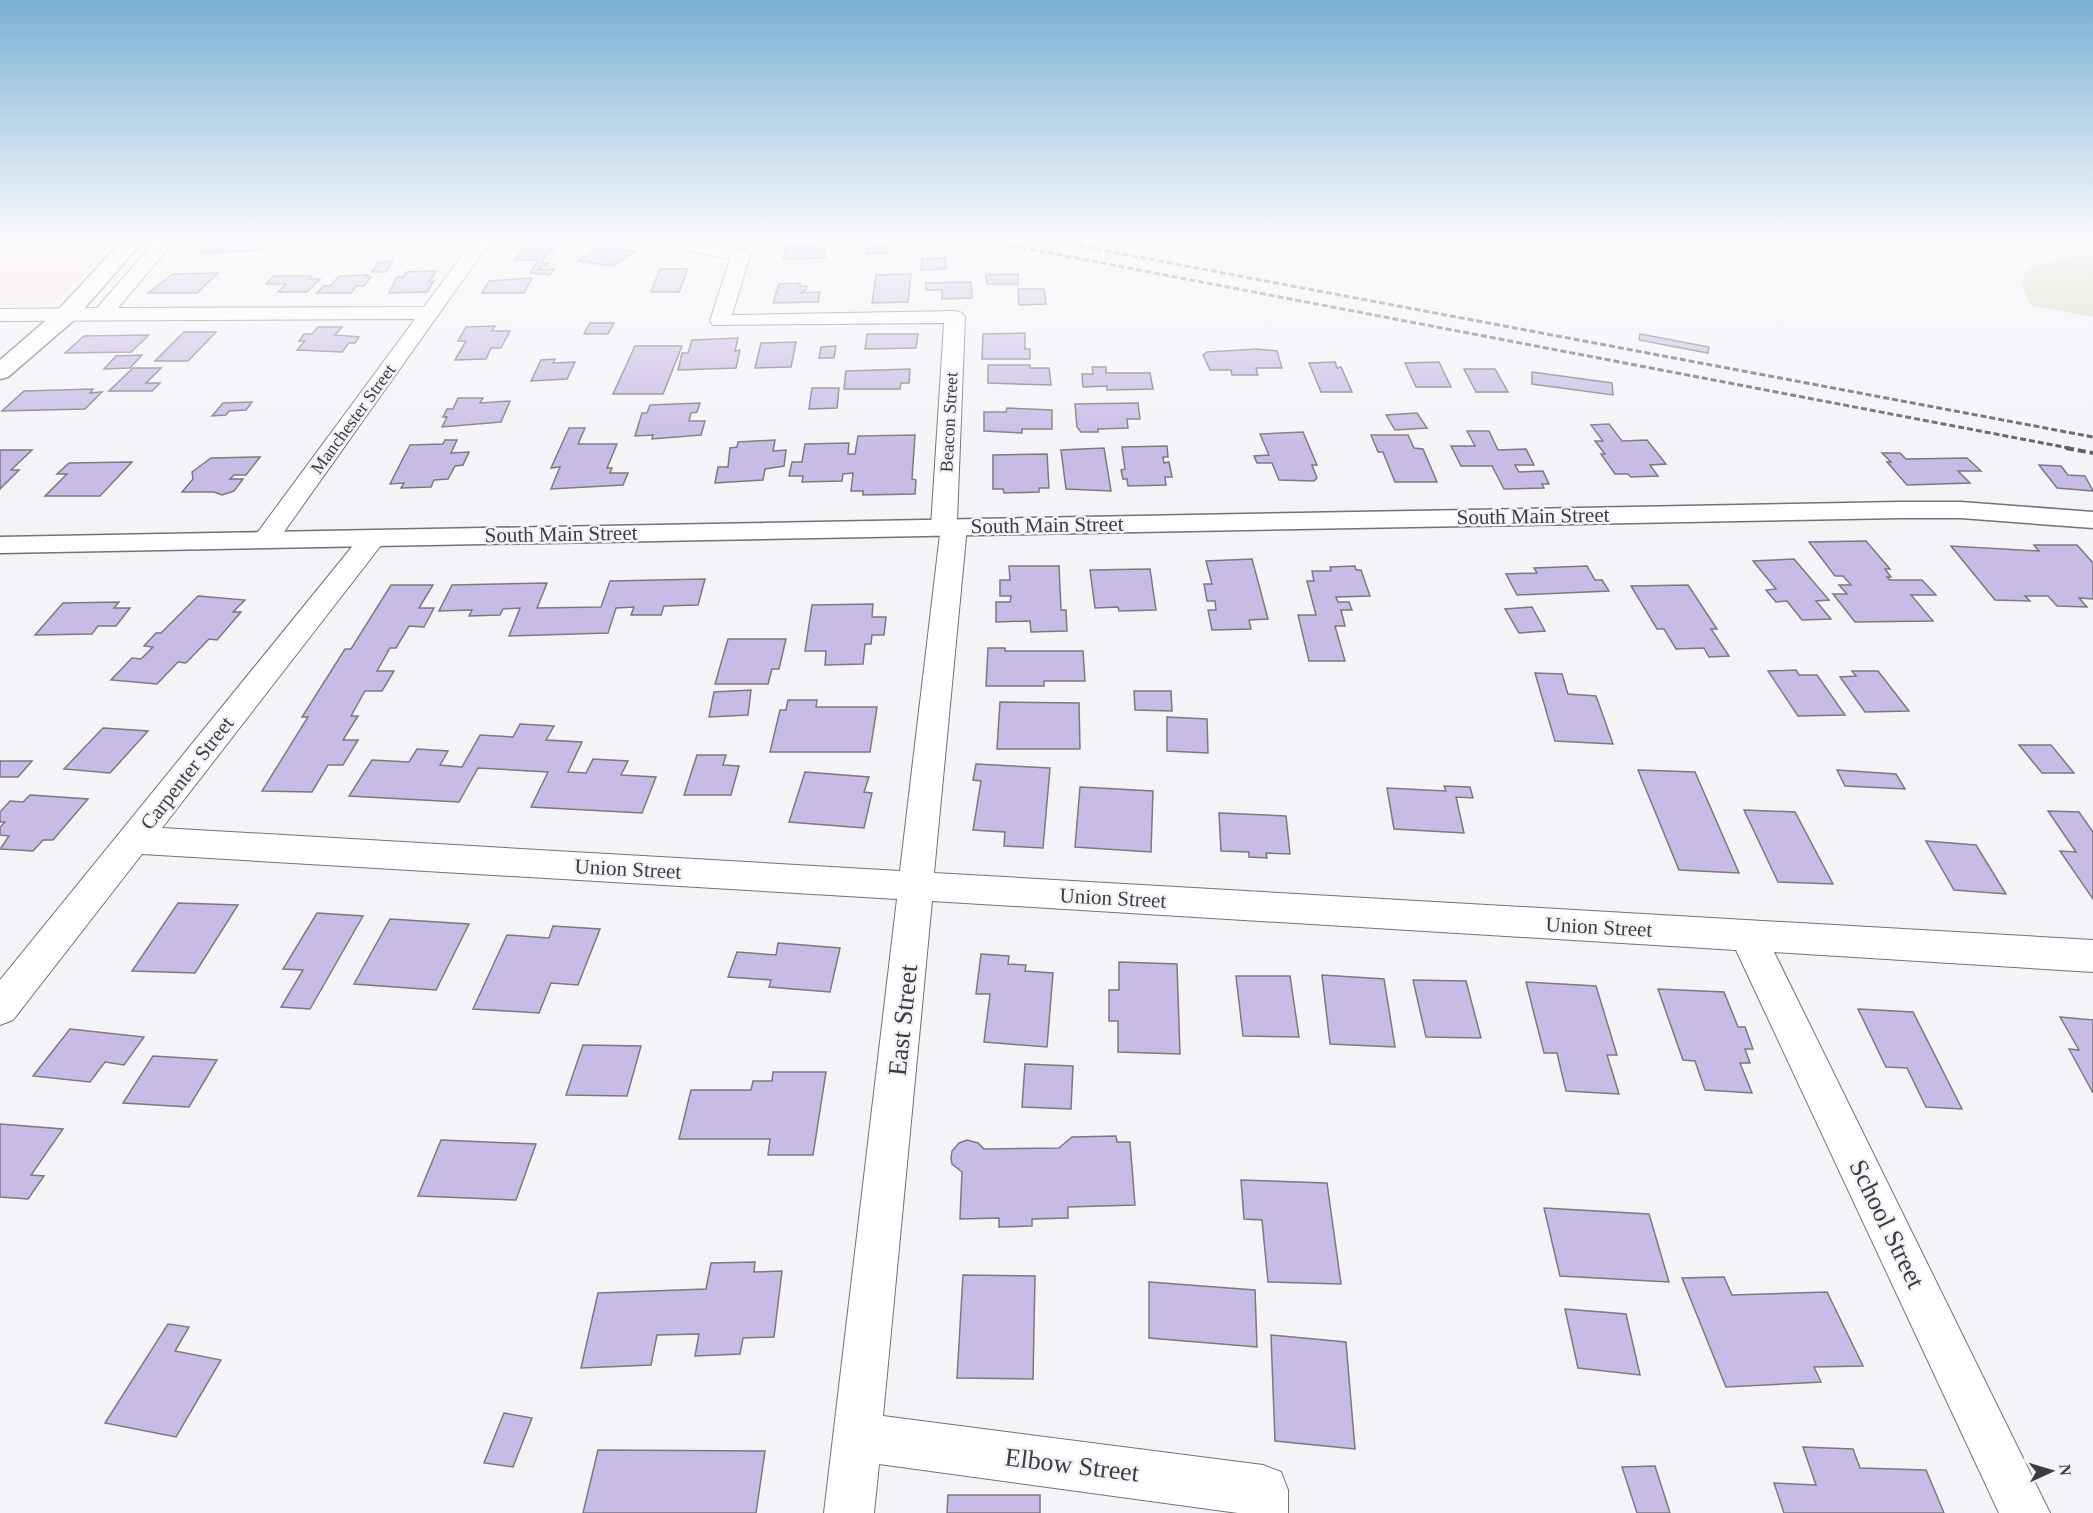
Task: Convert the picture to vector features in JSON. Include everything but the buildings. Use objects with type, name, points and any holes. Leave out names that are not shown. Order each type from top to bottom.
[{"type":"main road","points":[[0,372],[71,310]]},
{"type":"main road","name":"South Main Street","points":[[0,545],[1900,510],[1961,510],[2093,520]]},
{"type":"street","points":[[102,315],[107,310]]},
{"type":"street","name":"Manchester Street","points":[[266,540],[431,310]]},
{"type":"street","name":"Beacon Street","points":[[724,310],[720,321],[955,317],[949,527]]},
{"type":"street","points":[[0,315],[429,313]]},
{"type":"street","name":"East Street","points":[[849,1513],[917,886],[949,527]]},
{"type":"street","name":"Carpenter Street","points":[[0,1008],[374,538]]},
{"type":"street","name":"Union Street","points":[[134,840],[2093,956]]},
{"type":"street","name":"School Street","points":[[1748,936],[2025,1513]]},
{"type":"street","name":"Elbow Street","points":[[857,1437],[1263,1490],[1263,1513]]},
{"type":"green space","points":[[2054,310],[2093,310],[2093,317]]},
{"type":"railway","points":[[1346,310],[2074,449]]},
{"type":"railway","points":[[1417,310],[2093,437]]},
{"type":"railway","points":[[2066,448],[2093,453]]}]
